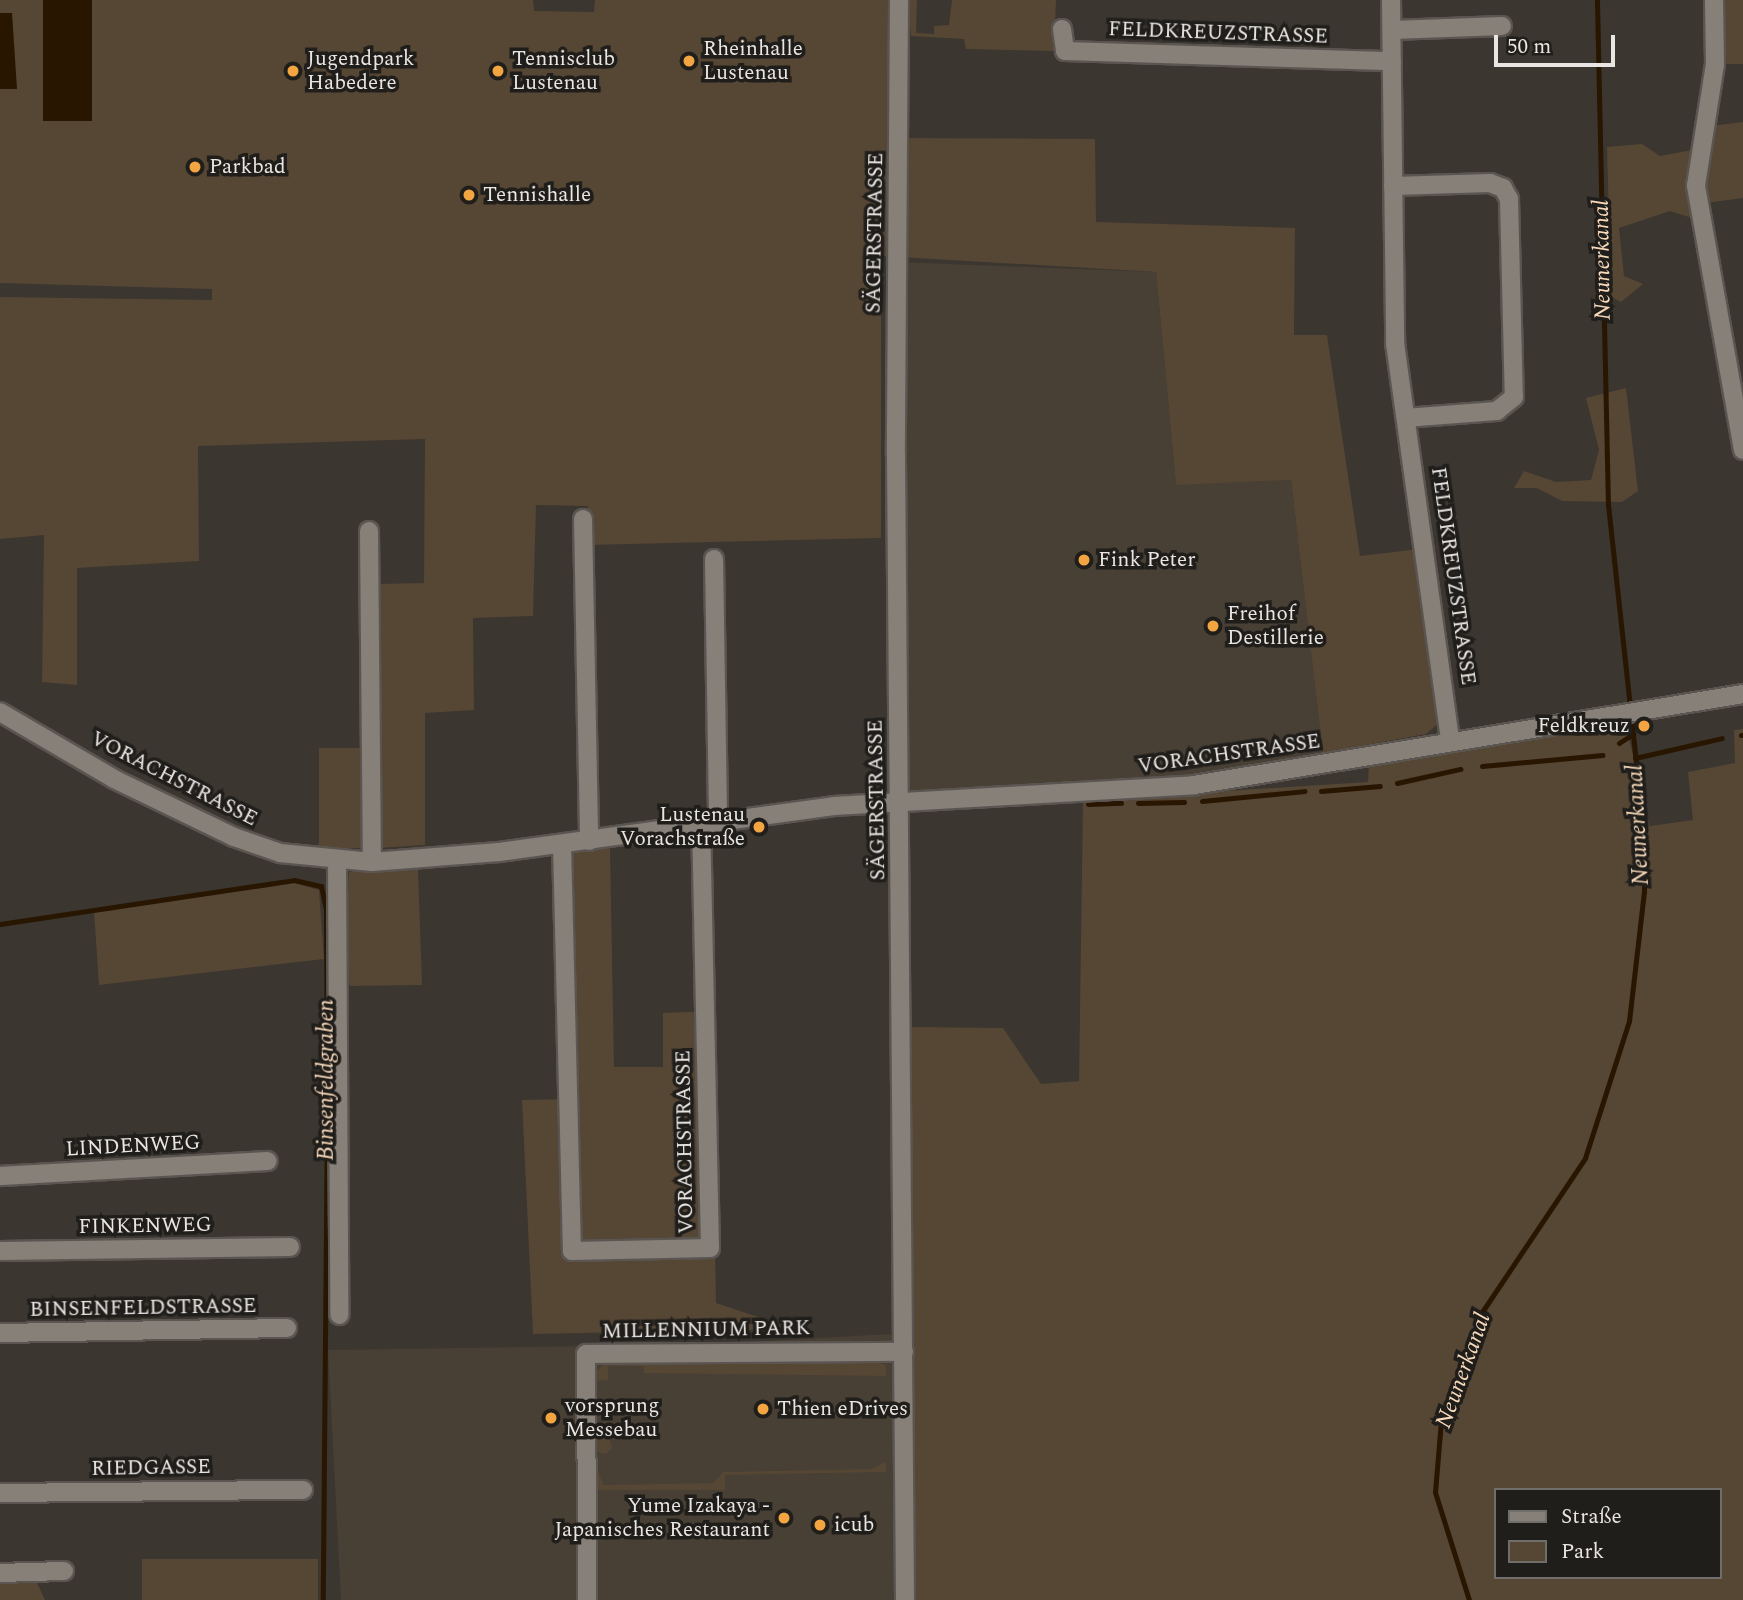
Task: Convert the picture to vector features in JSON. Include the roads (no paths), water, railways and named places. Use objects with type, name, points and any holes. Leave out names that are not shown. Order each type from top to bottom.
[{"type":"street","name":"SÄGERSTRASSE","points":[[899,0],[899,802],[905,1600]]},
{"type":"street","name":"FELDKREUZSTRASSE","points":[[1391,0],[1395,332],[1450,741]]},
{"type":"street","points":[[1714,0],[1715,64],[1696,186],[1743,450]]},
{"type":"street","points":[[1392,30],[1503,26]]},
{"type":"street","name":"FELDKREUZSTRASSE","points":[[1062,29],[1065,51],[1392,61]]},
{"type":"street","points":[[1392,186],[1490,183],[1503,188],[1509,199],[1514,397],[1497,411],[1407,418]]},
{"type":"street","points":[[583,519],[589,841]]},
{"type":"street","points":[[369,531],[372,862]]},
{"type":"street","name":"VORACHSTRASSE","points":[[562,844],[572,1251],[710,1248],[710,825],[714,559]]},
{"type":"street","name":"VORACHSTRASSE","points":[[0,712],[114,779],[234,837],[337,861],[372,862],[589,841],[899,802],[1194,785],[1644,705],[1743,694]]},
{"type":"street","points":[[337,861],[339,1315]]},
{"type":"street","name":"LINDENWEG","points":[[0,1176],[268,1161]]},
{"type":"street","name":"FINKENWEG","points":[[0,1251],[290,1247]]},
{"type":"street","name":"BINSENFELDSTRASSE","points":[[0,1332],[287,1328]]},
{"type":"street","name":"MILLENNIUM PARK","points":[[587,1600],[586,1353],[904,1352]]},
{"type":"street","name":"RIEDGASSE","points":[[0,1493],[303,1490]]},
{"type":"street","points":[[0,1573],[64,1571]]},
{"type":"waterway","name":"Neunerkanal","points":[[1469,1600],[1435,1492],[1441,1420],[1482,1312],[1585,1158],[1629,1021],[1644,891],[1644,836],[1608,506],[1597,0]]},
{"type":"waterway","points":[[1619,743],[1633,734]]},
{"type":"waterway","points":[[1635,758],[1722,738]]},
{"type":"waterway","points":[[1482,766],[1602,755]]},
{"type":"waterway","points":[[1397,783],[1460,769]]},
{"type":"waterway","points":[[1321,791],[1380,786]]},
{"type":"waterway","points":[[1202,801],[1305,791]]},
{"type":"waterway","points":[[1138,803],[1184,802]]},
{"type":"waterway","points":[[1088,804],[1121,803]]},
{"type":"waterway","name":"Binsenfeldgraben","points":[[0,924],[294,880],[321,886],[326,910],[327,1111],[323,1600]]},
{"type":"place","name":"Rheinhalle Lustenau","points":[[689,61]]},
{"type":"place","name":"Jugendpark Habedere","points":[[293,71]]},
{"type":"place","name":"Tennisclub Lustenau","points":[[498,71]]},
{"type":"place","name":"Parkbad","points":[[195,167]]},
{"type":"place","name":"Tennishalle","points":[[469,195]]},
{"type":"place","name":"Fink Peter","points":[[1084,560]]},
{"type":"place","name":"Freihof Destillerie","points":[[1213,626]]},
{"type":"place","name":"Feldkreuz","points":[[1644,726]]},
{"type":"place","name":"Lustenau Vorachstraße","points":[[759,827]]},
{"type":"place","name":"Thien eDrives","points":[[763,1409]]},
{"type":"place","name":"vorsprung Messebau","points":[[551,1418]]},
{"type":"place","name":"Yume Izakaya - Japanisches Restaurant","points":[[784,1518]]},
{"type":"place","name":"icub","points":[[820,1525]]}]
